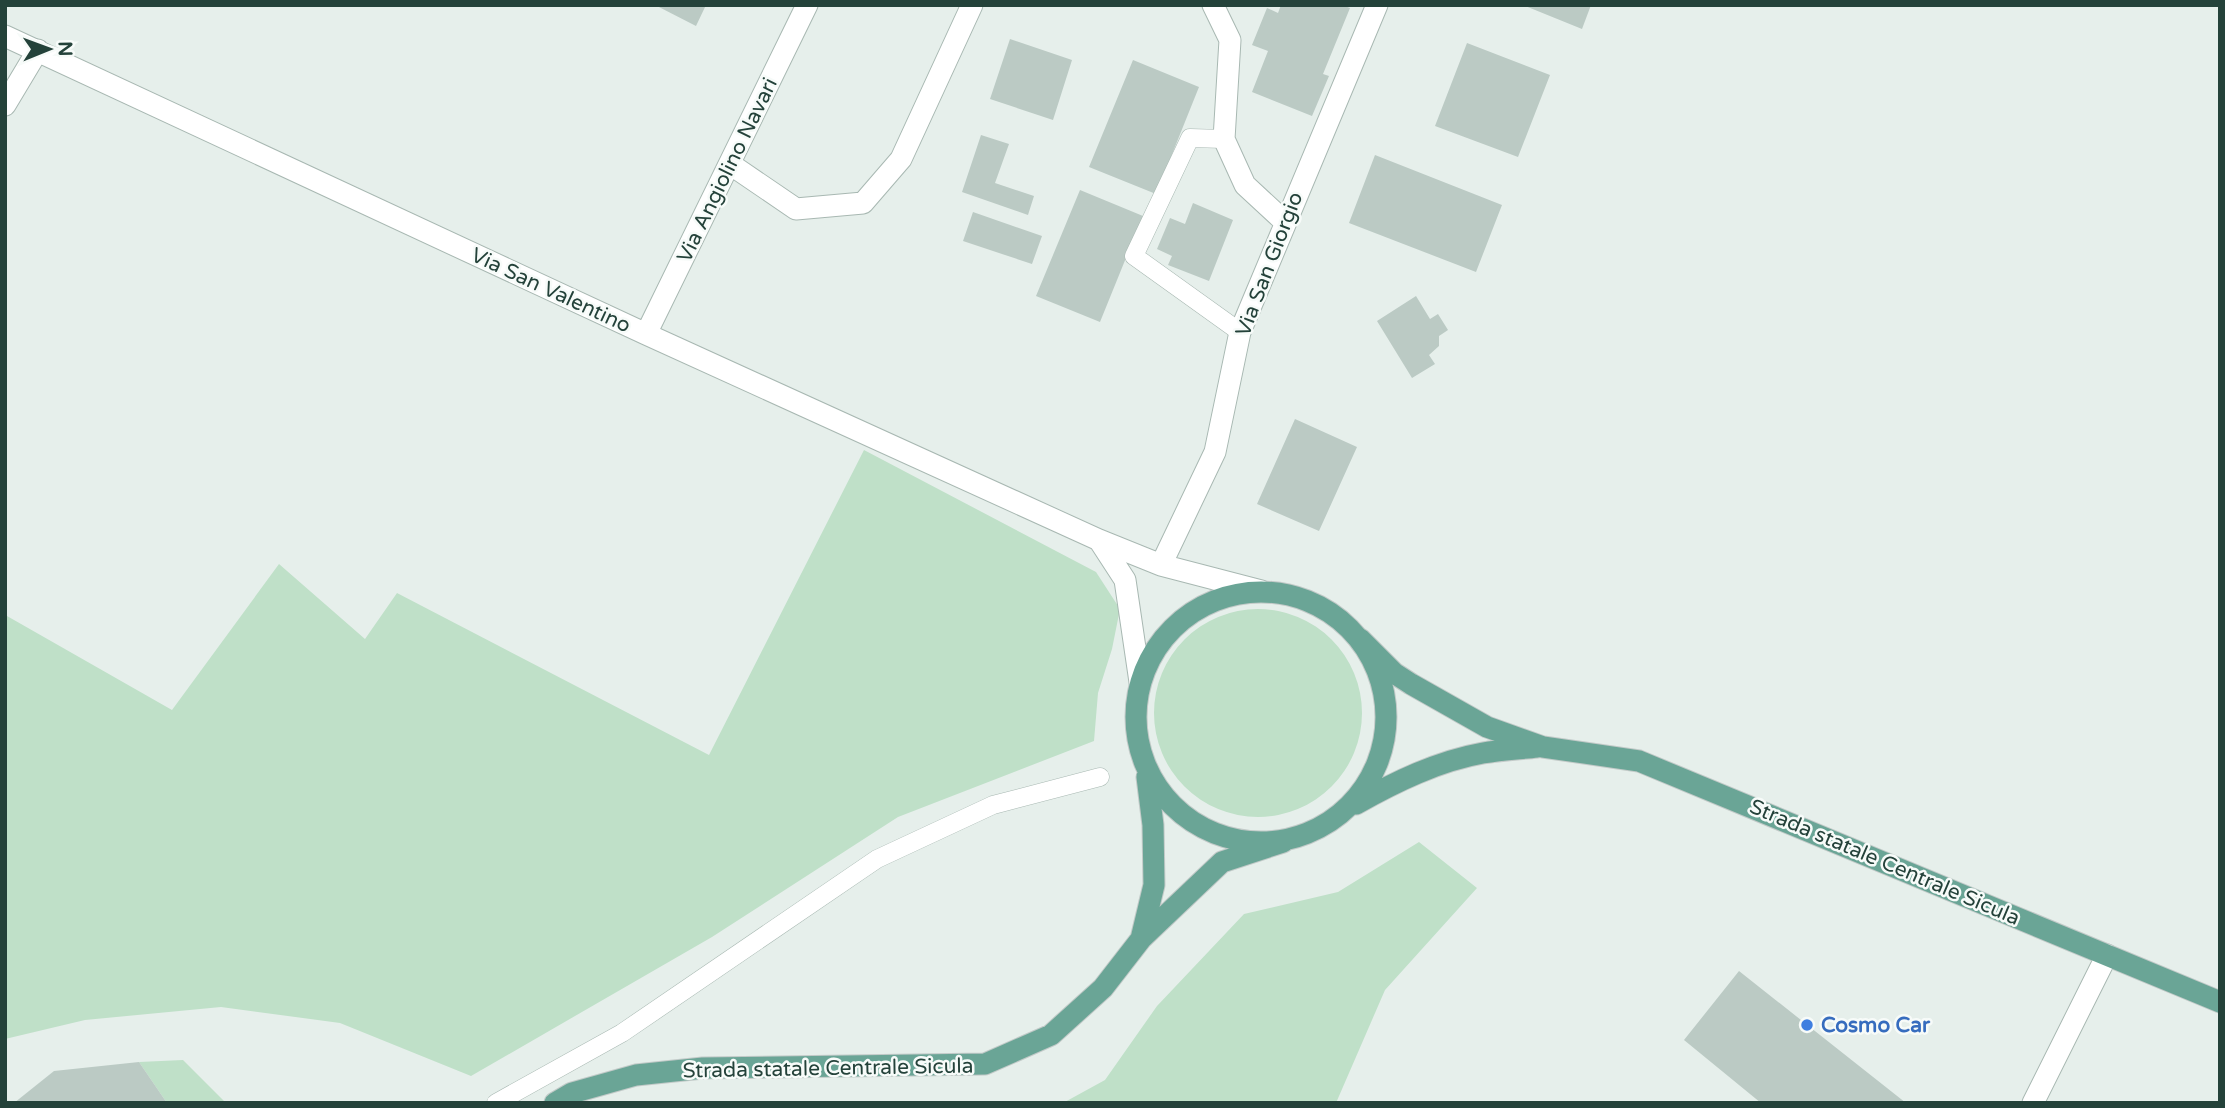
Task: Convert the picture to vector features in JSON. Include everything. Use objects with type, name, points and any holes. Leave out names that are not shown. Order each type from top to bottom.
[{"type":"main road","name":"Strada statale Centrale Sicula","points":[[1141,939],[1154,885],[1153,825],[1147,772],[1137,743],[1135,712],[1140,682],[1157,645],[1185,616],[1221,597],[1261,591],[1298,597],[1332,613],[1394,673],[1429,696],[1487,727],[1543,747],[1639,761],[2220,1002]]},
{"type":"main road","points":[[1350,807],[1372,777],[1384,743],[1387,707],[1378,671],[1360,639]]},
{"type":"main road","name":"Strada statale Centrale Sicula","points":[[555,1103],[572,1093],[636,1075],[703,1068],[985,1064],[1051,1035],[1103,988],[1141,939],[1222,862],[1319,830],[1350,807],[1393,783],[1437,767],[1480,754],[1543,747]]},
{"type":"main road","points":[[1147,772],[1170,806],[1203,830],[1241,843],[1283,842]]},
{"type":"street","name":"Via Angiolino Navari","points":[[646,334],[807,5]]},
{"type":"street","points":[[730,164],[796,209],[863,203],[901,159],[972,5]]},
{"type":"street","points":[[1213,5],[1230,40],[1223,139],[1245,185],[1285,222]]},
{"type":"street","name":"Via San Giorgio","points":[[1161,565],[1216,452],[1240,332],[1377,5]]},
{"type":"street","name":"Via San Valentino","points":[[5,36],[646,334],[1099,540],[1161,565],[1261,591]]},
{"type":"street","points":[[5,106],[38,50]]},
{"type":"street","points":[[1099,540],[1125,580],[1140,682]]},
{"type":"street","points":[[2033,1103],[2107,955]]},
{"type":"lane","points":[[1223,139],[1190,138],[1134,256],[1240,332]]},
{"type":"lane","points":[[496,1103],[622,1032],[877,859],[993,805],[1100,778]]},
{"type":"green space","points":[[864,450],[1096,572],[1120,609],[1112,649],[1098,693],[1094,741],[898,817],[712,937],[471,1076],[340,1023],[221,1007],[85,1020],[5,1039],[7,616],[172,710],[279,564],[365,639],[397,593],[709,755]]},
{"type":"green space","points":[[1258,609],[1298,616],[1332,639],[1355,673],[1362,713],[1355,753],[1332,787],[1298,810],[1258,817],[1218,810],[1184,787],[1161,753],[1154,713],[1161,673],[1184,639],[1218,616]]},
{"type":"green space","points":[[1419,842],[1477,888],[1385,990],[1336,1103],[1063,1103],[1105,1080],[1157,1006],[1244,914],[1338,892]]},
{"type":"green space","points":[[183,1060],[226,1103],[167,1103],[139,1062]]},
{"type":"building","points":[[655,5],[706,5],[696,26]]},
{"type":"building","points":[[1281,5],[1342,5],[1350,8],[1323,74],[1329,76],[1312,116],[1252,92],[1268,51],[1252,45],[1267,8],[1278,13]]},
{"type":"building","points":[[1523,5],[1591,5],[1582,29]]},
{"type":"building","points":[[1010,39],[1072,60],[1053,120],[990,99]]},
{"type":"building","points":[[1467,43],[1550,75],[1518,157],[1435,126]]},
{"type":"building","points":[[1133,60],[1199,87],[1156,194],[1089,167]]},
{"type":"building","points":[[981,135],[1009,144],[995,183],[1034,196],[1028,215],[962,192]]},
{"type":"building","points":[[1375,155],[1502,205],[1476,272],[1349,223]]},
{"type":"building","points":[[1080,190],[1143,216],[1100,322],[1036,296]]},
{"type":"building","points":[[1193,203],[1233,220],[1209,281],[1168,265],[1172,256],[1157,249],[1170,218],[1185,224]]},
{"type":"building","points":[[973,212],[1042,236],[1032,264],[963,241]]},
{"type":"building","points":[[1416,296],[1430,319],[1438,314],[1448,330],[1439,336],[1439,346],[1429,355],[1435,364],[1412,378],[1377,321]]},
{"type":"building","points":[[1295,419],[1357,447],[1319,531],[1257,504]]},
{"type":"building","points":[[1739,971],[1906,1103],[1761,1103],[1684,1040]]},
{"type":"building","points":[[139,1062],[167,1103],[14,1103],[54,1071]]},
{"type":"place","name":"Cosmo Car","points":[[1807,1025]]}]
